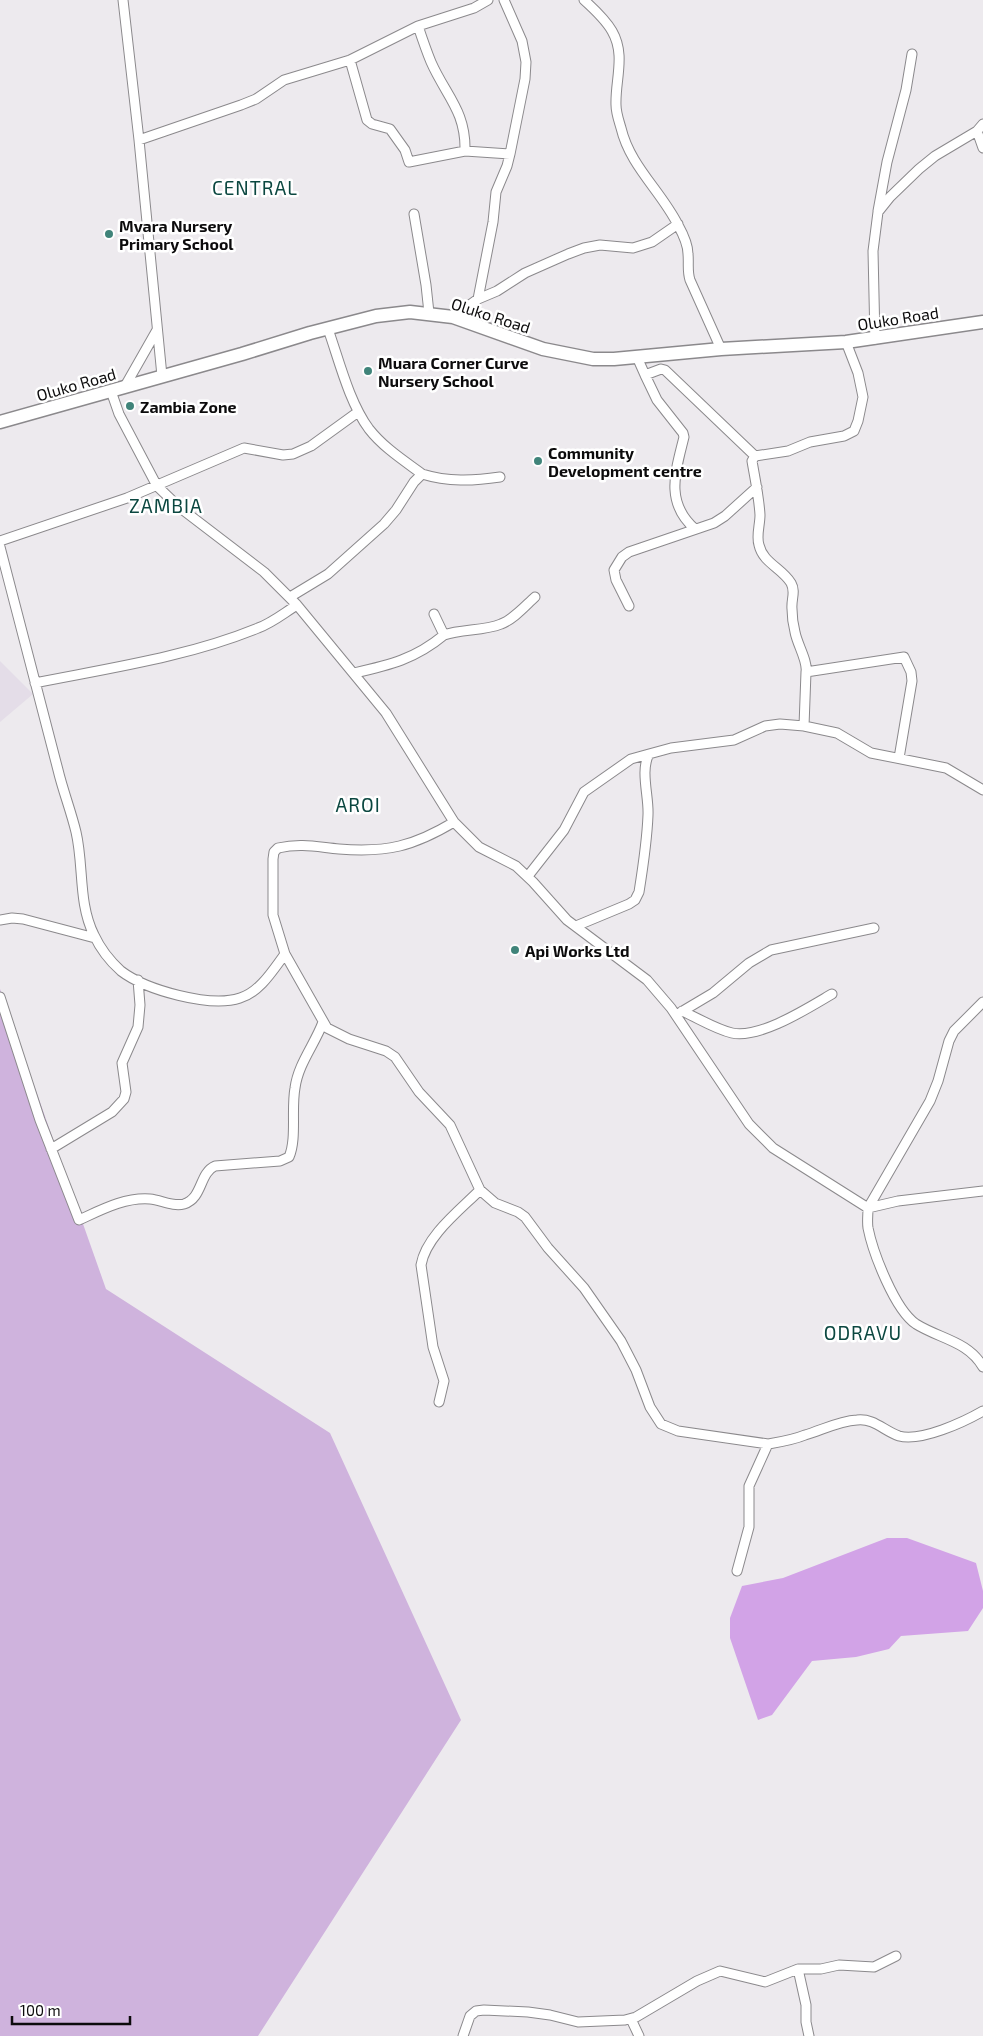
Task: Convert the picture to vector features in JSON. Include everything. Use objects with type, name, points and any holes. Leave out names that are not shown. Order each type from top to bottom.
[{"type":"main road","name":"Oluko Road","points":[[0,422],[328,328],[376,316],[410,312],[453,317],[505,337],[576,357],[614,359],[721,349],[846,342],[983,322]]},
{"type":"street","points":[[123,0],[162,376]]},
{"type":"street","points":[[139,140],[241,106],[256,99],[284,80],[350,60],[418,26],[474,8],[488,0]]},
{"type":"street","points":[[478,299],[493,222],[496,192],[507,166],[525,79],[526,62],[522,41],[504,0]]},
{"type":"street","points":[[584,0],[612,30],[616,41],[620,72],[616,107],[630,154],[678,224],[687,246],[690,280],[721,349]]},
{"type":"street","points":[[418,26],[432,64],[464,126],[465,152]]},
{"type":"street","points":[[875,339],[873,251],[878,212],[887,162],[906,90],[912,54]]},
{"type":"street","points":[[350,60],[367,120],[372,124],[390,129],[405,150],[409,162],[465,152],[510,154]]},
{"type":"street","points":[[878,212],[890,197],[919,169],[935,156],[976,131],[983,124]]},
{"type":"street","points":[[976,131],[983,148]]},
{"type":"street","points":[[414,214],[429,313]]},
{"type":"street","points":[[453,317],[478,299],[497,291],[525,273],[568,254],[600,245],[633,248],[652,242],[678,224]]},
{"type":"street","points":[[328,328],[358,412],[369,429],[386,447],[422,474],[433,477],[474,481],[500,477]]},
{"type":"street","points":[[157,330],[117,390],[119,414],[157,486],[179,507],[264,572],[290,597],[386,713],[454,822],[479,848],[499,856],[528,876],[554,907],[647,980],[679,1013],[718,1079],[757,1133],[773,1148],[868,1208],[898,1201],[983,1190]]},
{"type":"street","points":[[755,456],[788,451],[810,442],[844,436],[854,431],[860,415],[863,397],[858,373],[846,342]]},
{"type":"street","points":[[637,357],[656,400],[683,433],[684,437],[674,485],[684,518],[694,529]]},
{"type":"street","points":[[645,375],[661,369],[666,370],[755,456]]},
{"type":"street","points":[[0,541],[157,486],[244,448],[283,455],[293,454],[310,446],[358,412]]},
{"type":"street","points":[[755,456],[752,462],[760,516],[758,543],[761,552],[787,578],[794,591],[792,608],[794,632],[806,664],[804,726]]},
{"type":"street","points":[[290,597],[328,574],[384,524],[396,510],[414,482],[422,474]]},
{"type":"street","points":[[629,606],[616,580],[614,570],[622,557],[629,552],[714,523],[725,516],[757,488]]},
{"type":"street","points":[[0,547],[76,834],[82,891],[90,926],[95,938],[122,971],[138,980],[188,997],[211,1001],[230,1001],[253,992],[285,954]]},
{"type":"street","points":[[354,673],[401,662],[419,654],[444,635],[457,630],[502,624],[521,611],[535,597]]},
{"type":"street","points":[[35,683],[168,657],[259,628],[276,620],[297,605]]},
{"type":"street","points":[[434,614],[444,635]]},
{"type":"street","points":[[806,672],[904,658],[911,672],[912,681],[899,758]]},
{"type":"street","points":[[528,876],[564,830],[584,792],[631,759],[671,748],[734,740],[765,726],[780,724],[804,726],[837,733],[858,747],[872,753],[946,768],[983,790]]},
{"type":"street","points":[[576,926],[629,904],[635,900],[639,892],[648,816],[645,769],[648,754]]},
{"type":"street","points":[[454,822],[428,837],[405,846],[357,850],[319,845],[278,848],[274,852],[273,859],[273,916],[285,954],[323,1022],[332,1031],[349,1039],[386,1051],[395,1057],[420,1092],[450,1124],[480,1190],[495,1203],[518,1212],[525,1217],[548,1248],[584,1288],[621,1340],[636,1370],[650,1407],[661,1424],[678,1431],[768,1444],[804,1436],[828,1427],[856,1420],[873,1422],[900,1436],[913,1437],[955,1425],[983,1411]]},
{"type":"street","points":[[0,920],[12,918],[23,920],[95,938]]},
{"type":"street","points":[[679,1013],[713,993],[749,963],[771,950],[874,928]]},
{"type":"street","points":[[51,1149],[112,1112],[124,1100],[126,1092],[122,1063],[138,1027],[140,1005],[138,980]]},
{"type":"street","points":[[679,1013],[725,1030],[741,1033],[768,1027],[786,1020],[832,994]]},
{"type":"street","points":[[0,997],[51,1149],[79,1220],[105,1208],[127,1201],[143,1199],[174,1204],[187,1203],[196,1195],[207,1171],[215,1166],[285,1160],[291,1153],[295,1087],[298,1075],[316,1041],[323,1022]]},
{"type":"street","points":[[983,1002],[954,1030],[949,1040],[938,1081],[930,1101],[868,1208],[868,1226],[873,1245],[891,1290],[903,1310],[915,1323],[930,1332],[958,1343],[970,1351],[983,1367]]},
{"type":"street","points":[[439,1402],[444,1381],[433,1347],[421,1265],[427,1247],[480,1190]]},
{"type":"street","points":[[736,1571],[749,1527],[749,1486],[768,1444]]},
{"type":"street","points":[[463,2036],[470,2016],[476,2011],[528,2012],[578,2022],[631,2019],[697,1981],[720,1971],[765,1982],[798,1968],[821,1969],[839,1964],[874,1966],[896,1956]]},
{"type":"street","points":[[798,1968],[806,2006],[806,2022],[809,2036]]},
{"type":"street","points":[[631,2019],[639,2036]]},
{"type":"shaded area","points":[[0,661],[33,694],[0,722]]},
{"type":"shaded area","points":[[0,989],[106,1289],[330,1433],[461,1720],[258,2036],[0,2036]]},
{"type":"shaded area","points":[[887,1538],[907,1538],[976,1563],[983,1591],[983,1608],[968,1631],[901,1636],[889,1649],[856,1657],[812,1661],[772,1715],[758,1720],[730,1638],[730,1618],[742,1586],[783,1578]]},
{"type":"place","name":"Mvara Nursery Primary School","points":[[109,234]]},
{"type":"place","name":"Muara Corner Curve Nursery School","points":[[368,371]]},
{"type":"place","name":"Zambia Zone","points":[[130,406]]},
{"type":"place","name":"Community Development centre","points":[[538,461]]},
{"type":"place","name":"Api Works Ltd","points":[[515,950]]},
{"type":"district","name":"CENTRAL","points":[[255,187]]},
{"type":"district","name":"ZAMBIA","points":[[166,505]]},
{"type":"district","name":"AROI","points":[[358,804]]},
{"type":"district","name":"ODRAVU","points":[[863,1332]]}]
